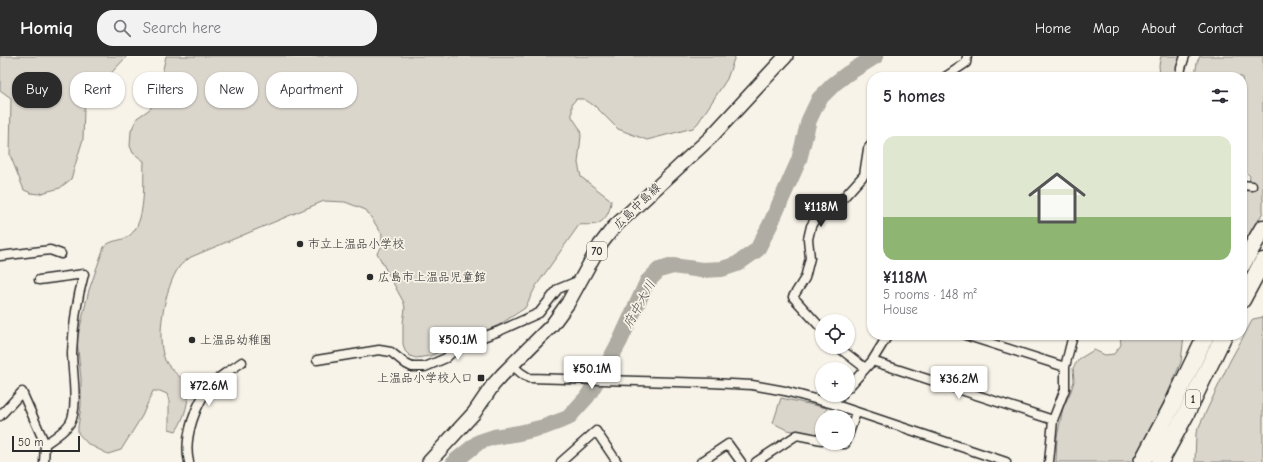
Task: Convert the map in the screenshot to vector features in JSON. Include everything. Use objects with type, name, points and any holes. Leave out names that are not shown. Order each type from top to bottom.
[{"type":"highway","points":[[1247,256],[1263,228]]},
{"type":"highway","points":[[1247,291],[1260,267]]},
{"type":"highway","name":"1","points":[[1142,462],[1171,408],[1204,340]]},
{"type":"highway","name":"1","points":[[1160,462],[1186,414],[1222,340]]},
{"type":"main road","name":"広島中島線","points":[[429,462],[474,413],[493,385],[552,325],[568,303],[600,246],[614,227],[710,137],[786,56]]},
{"type":"street","points":[[952,72],[966,63],[967,56]]},
{"type":"street","points":[[1181,72],[1185,56]]},
{"type":"street","points":[[815,321],[793,297],[805,278],[810,258],[808,239],[811,226],[822,208],[829,205],[836,206],[864,175],[867,156]]},
{"type":"street","points":[[1247,186],[1252,186]]},
{"type":"street","points":[[0,256],[50,250],[61,254]]},
{"type":"street","points":[[39,280],[84,274],[80,287],[72,353],[74,407],[71,422],[62,432],[45,444]]},
{"type":"street","points":[[317,360],[379,350],[391,352],[412,367],[425,367],[446,358],[460,346],[539,313],[558,289],[581,280]]},
{"type":"street","points":[[855,379],[872,361],[885,340]]},
{"type":"street","points":[[981,340],[1065,367]]},
{"type":"street","points":[[1049,462],[1054,420],[1065,389],[1065,367],[1072,340]]},
{"type":"street","points":[[847,354],[864,368]]},
{"type":"street","points":[[872,361],[1054,420]]},
{"type":"street","points":[[189,462],[187,447],[190,428],[203,397],[212,383],[242,362]]},
{"type":"street","points":[[512,364],[521,373],[529,378],[752,385],[833,404],[856,413],[1006,462]]},
{"type":"street","points":[[0,416],[22,392],[45,444],[44,462]]},
{"type":"street","points":[[561,462],[596,431],[617,462]]},
{"type":"street","points":[[756,462],[797,435],[815,439]]},
{"type":"street","points":[[701,462],[728,444],[741,462]]},
{"type":"shaded area","points":[[0,56],[127,56],[112,72],[70,72],[70,108],[84,108],[83,139],[71,179],[60,188],[38,194],[24,190],[10,155],[11,98],[0,90]]},
{"type":"shaded area","points":[[166,56],[735,56],[727,79],[698,123],[693,128],[647,140],[618,129],[596,107],[584,99],[576,99],[572,104],[572,117],[580,129],[581,136],[578,163],[581,177],[611,200],[606,216],[597,224],[579,225],[536,286],[525,308],[499,325],[430,356],[416,358],[410,356],[405,351],[403,344],[404,303],[377,253],[381,248],[382,234],[366,210],[345,202],[324,201],[191,257],[180,266],[174,276],[166,299],[161,326],[162,350],[165,360],[167,364],[189,385],[187,403],[182,420],[176,431],[169,429],[169,401],[167,394],[160,391],[153,391],[142,416],[121,450],[108,454],[88,444],[78,433],[81,406],[81,379],[77,340],[89,290],[104,247],[107,244],[129,236],[135,230],[139,222],[144,190],[144,161],[133,153],[130,146],[131,131],[137,118],[151,108],[197,108],[197,72],[162,72]]},
{"type":"shaded area","points":[[1161,56],[1189,56],[1185,72],[1160,72]]},
{"type":"shaded area","points":[[1200,56],[1263,56],[1263,212],[1247,241],[1247,189],[1250,176],[1247,173],[1247,72],[1196,72],[1197,62]]},
{"type":"shaded area","points":[[1263,317],[1263,462],[1195,462],[1196,433],[1242,340],[1247,340],[1247,330],[1253,319]]},
{"type":"shaded area","points":[[1120,340],[1183,340],[1181,362],[1156,421],[1135,462],[1056,462],[1057,437],[1063,408],[1074,381],[1073,368],[1079,359],[1094,350],[1105,355],[1114,354],[1121,345]]},
{"type":"shaded area","points":[[781,398],[827,408],[826,410],[815,410],[815,434],[787,430],[773,423]]},
{"type":"waterway","name":"府中大川","points":[[454,462],[479,442],[494,437],[544,427],[568,418],[587,397],[608,363],[620,341],[647,282],[659,270],[673,266],[702,270],[722,269],[737,264],[757,250],[770,225],[799,160],[809,120],[819,99],[847,74],[876,56]]},
{"type":"place","name":"市立上温品小学校","points":[[300,244]]},
{"type":"place","name":"広島市上温品児童館","points":[[370,277]]},
{"type":"place","name":"上温品幼稚園","points":[[192,340]]},
{"type":"place","name":"上温品小学校入口","points":[[481,378]]}]
